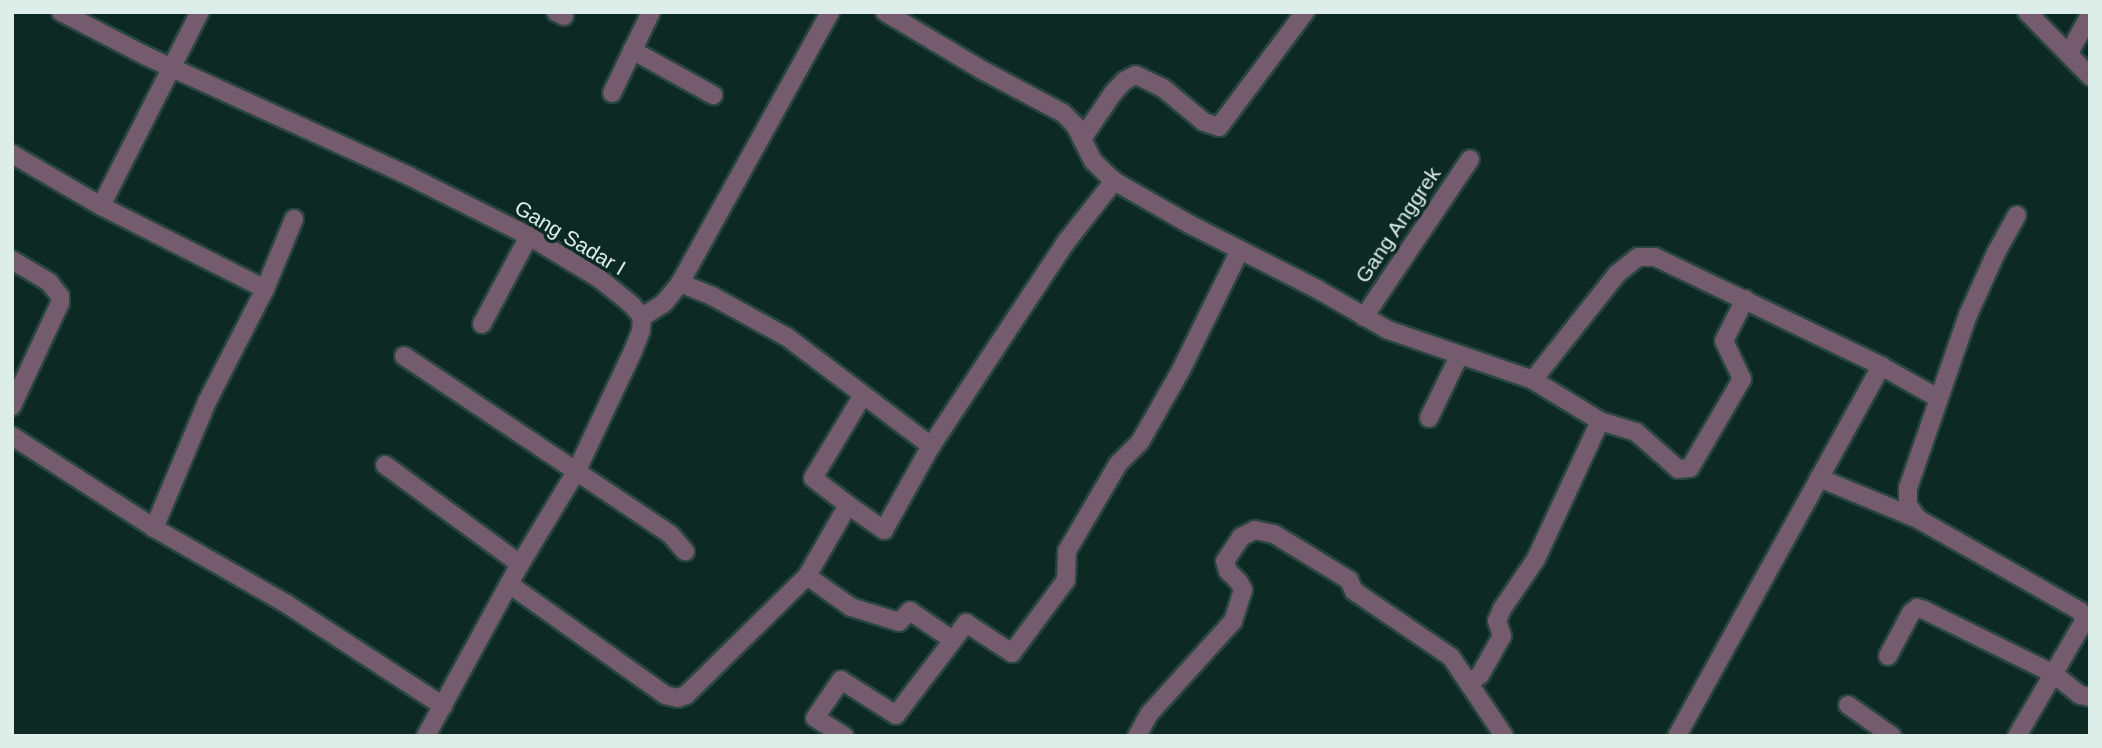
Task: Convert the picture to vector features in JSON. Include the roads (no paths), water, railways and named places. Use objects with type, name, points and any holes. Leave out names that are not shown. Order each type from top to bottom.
[{"type":"street","name":"Gang Sadar I","points":[[61,12],[171,67],[409,176],[529,236],[600,279],[642,317]]},
{"type":"street","points":[[101,206],[200,12]]},
{"type":"street","points":[[611,93],[651,12]]},
{"type":"street","points":[[432,734],[443,706],[509,584],[577,470],[633,351],[641,331],[642,317],[664,303],[680,283],[830,12]]},
{"type":"street","points":[[885,12],[982,71],[1063,113],[1075,125],[1093,161],[1114,181],[1317,289],[1364,317],[1422,344],[1534,380],[1600,421],[1636,432],[1678,469],[1690,468],[1742,379],[1724,341],[1745,299]]},
{"type":"street","points":[[1082,139],[1113,93],[1124,81],[1136,75],[1163,88],[1204,122],[1219,127],[1305,12]]},
{"type":"street","points":[[2027,12],[2090,76]]},
{"type":"street","points":[[2069,53],[2090,15]]},
{"type":"street","points":[[632,50],[713,95]]},
{"type":"street","points":[[12,153],[101,206],[265,289]]},
{"type":"street","name":"Gang Anggrek","points":[[1364,317],[1470,159]]},
{"type":"street","points":[[863,395],[813,478],[884,530],[931,446],[1066,242],[1114,181]]},
{"type":"street","points":[[1918,519],[1908,505],[1908,488],[1968,315],[1996,253],[2017,215]]},
{"type":"street","points":[[154,528],[207,402],[265,289],[294,219]]},
{"type":"street","points":[[482,324],[529,236]]},
{"type":"street","points":[[844,736],[815,718],[841,680],[896,715],[951,639],[966,623],[1012,653],[1066,580],[1067,551],[1118,464],[1140,442],[1181,370],[1240,250]]},
{"type":"street","points":[[1534,380],[1617,274],[1638,257],[1655,257],[1881,366],[1938,398]]},
{"type":"street","points":[[12,260],[49,282],[60,296],[60,303],[12,406]]},
{"type":"street","points":[[680,283],[724,302],[787,337],[931,446]]},
{"type":"street","points":[[404,356],[670,534],[685,551]]},
{"type":"street","points":[[1429,418],[1459,356]]},
{"type":"street","points":[[1677,736],[1881,366]]},
{"type":"street","points":[[1469,682],[1480,675],[1502,636],[1497,621],[1502,609],[1536,559],[1600,421]]},
{"type":"street","points":[[12,436],[154,528],[285,603],[443,706]]},
{"type":"street","points":[[386,466],[520,565]]},
{"type":"street","points":[[1819,478],[1918,519],[2080,611],[2083,623],[2017,736]]},
{"type":"street","points":[[509,584],[666,695],[678,698],[696,689],[807,576],[848,505]]},
{"type":"street","points":[[1138,736],[1150,713],[1233,621],[1242,590],[1239,582],[1228,571],[1225,561],[1241,537],[1255,530],[1274,534],[1349,580],[1354,591],[1451,657],[1504,736]]},
{"type":"street","points":[[807,576],[851,607],[899,622],[910,611],[951,639]]},
{"type":"street","points":[[1888,656],[1898,633],[1917,608],[2054,674],[2080,695],[2090,698]]},
{"type":"street","points":[[1848,705],[1892,736]]}]
